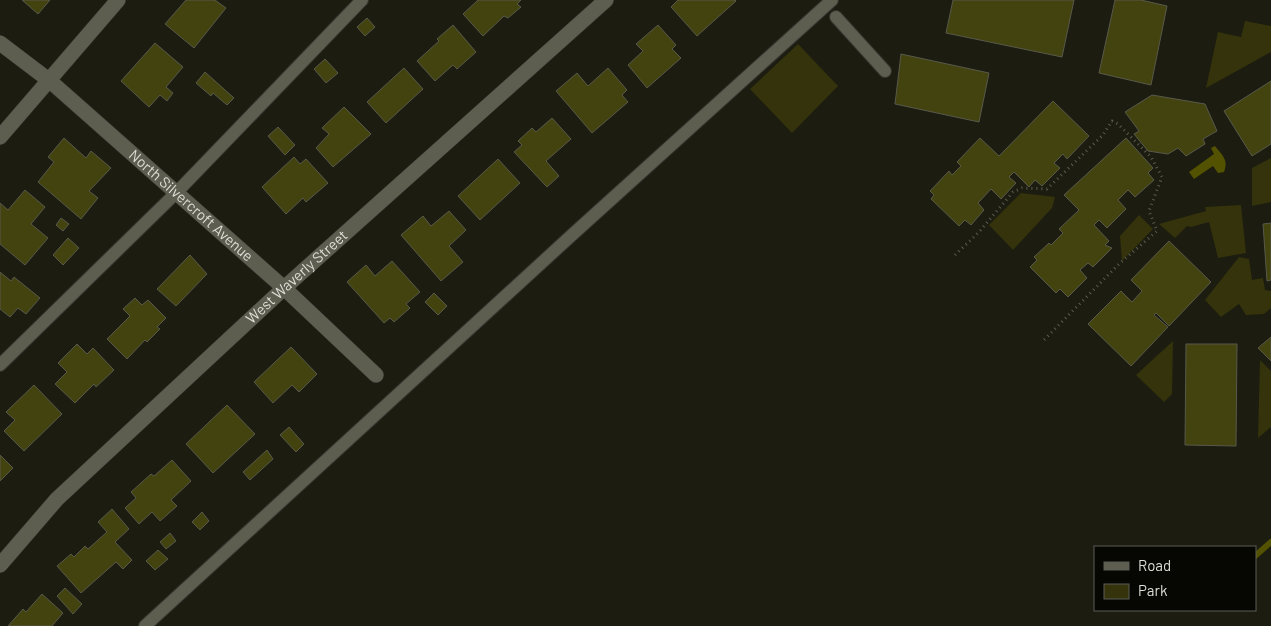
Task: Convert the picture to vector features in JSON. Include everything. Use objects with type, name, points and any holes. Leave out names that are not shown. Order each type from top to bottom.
[{"type":"street","points":[[0,137],[118,0]]},
{"type":"street","name":"West Waverly Street","points":[[0,565],[57,498],[284,288],[606,0]]},
{"type":"street","name":"North Silvercroft Avenue","points":[[0,43],[50,81],[176,192],[284,288],[376,375]]},
{"type":"lane","points":[[0,365],[176,192],[362,0]]},
{"type":"lane","points":[[145,626],[832,0]]},
{"type":"lane","points":[[836,17],[885,71]]},
{"type":"path","points":[[955,255],[979,232],[1013,192],[1022,188],[1047,188],[1102,135],[1112,121],[1118,124],[1151,158],[1162,177],[1149,211],[1157,231],[1119,264],[1044,340]]},
{"type":"green space","points":[[1245,21],[1271,26],[1271,52],[1206,88],[1218,32],[1241,37]]},
{"type":"green space","points":[[798,44],[838,86],[792,133],[750,89]]},
{"type":"green space","points":[[1271,158],[1271,202],[1252,206],[1252,168]]},
{"type":"green space","points":[[1021,193],[1055,197],[1052,208],[1013,250],[989,225]]},
{"type":"green space","points":[[1241,205],[1246,253],[1218,258],[1209,222],[1191,227],[1187,226],[1175,238],[1159,224],[1206,211],[1205,207]]},
{"type":"green space","points":[[1139,215],[1153,229],[1122,261],[1120,236]]},
{"type":"green space","points":[[1239,257],[1249,259],[1252,280],[1263,278],[1265,290],[1271,291],[1271,308],[1264,314],[1246,315],[1239,304],[1221,317],[1205,300]]},
{"type":"green space","points":[[1173,341],[1172,394],[1164,402],[1136,375]]},
{"type":"green space","points":[[1260,360],[1271,371],[1271,427],[1258,438]]},
{"type":"shaded area","points":[[1215,146],[1225,161],[1224,172],[1218,173],[1213,166],[1194,179],[1189,172],[1214,154],[1211,148]]},
{"type":"building","points":[[22,0],[50,0],[38,14]]},
{"type":"building","points":[[186,0],[215,0],[226,8],[194,48],[165,24]]},
{"type":"building","points":[[478,0],[521,0],[517,4],[521,7],[508,18],[504,16],[483,36],[463,14]]},
{"type":"building","points":[[678,0],[736,1],[697,36],[671,7]]},
{"type":"building","points":[[953,0],[1074,0],[1062,57],[946,33]]},
{"type":"building","points":[[1115,0],[1141,0],[1167,6],[1151,85],[1099,73]]},
{"type":"building","points":[[367,18],[375,27],[365,36],[357,27]]},
{"type":"building","points":[[453,25],[476,52],[457,69],[453,65],[435,81],[417,61]]},
{"type":"building","points":[[658,25],[676,45],[672,49],[681,58],[647,88],[628,65],[643,51],[636,44]]},
{"type":"building","points":[[155,43],[183,67],[166,87],[173,93],[167,101],[160,95],[149,107],[121,81]]},
{"type":"building","points":[[901,54],[989,73],[979,122],[895,104]]},
{"type":"building","points":[[325,59],[338,73],[326,83],[314,69]]},
{"type":"building","points":[[404,68],[423,89],[386,123],[367,102]]},
{"type":"building","points":[[608,68],[627,90],[622,95],[628,102],[592,133],[556,91],[577,73],[588,86]]},
{"type":"building","points":[[205,72],[234,98],[227,105],[213,93],[211,96],[196,83]]},
{"type":"building","points":[[1271,81],[1271,144],[1252,156],[1224,111]]},
{"type":"building","points":[[1152,95],[1205,104],[1217,131],[1203,139],[1205,144],[1186,156],[1178,148],[1168,154],[1148,151],[1134,134],[1139,131],[1125,112]]},
{"type":"building","points":[[1053,101],[1089,136],[1067,159],[1063,154],[1054,163],[1060,168],[1042,186],[1035,180],[1029,187],[1014,172],[1009,177],[1016,183],[1001,199],[991,189],[978,203],[984,210],[971,225],[965,220],[959,226],[931,199],[934,195],[930,191],[949,171],[952,175],[961,166],[957,162],[980,138],[999,156]]},
{"type":"building","points":[[344,107],[371,134],[333,167],[316,148],[329,134],[322,128]]},
{"type":"building","points":[[552,118],[571,139],[546,161],[559,176],[547,187],[514,152],[522,145],[518,141],[532,128],[536,132]]},
{"type":"building","points":[[278,127],[295,145],[285,155],[268,136]]},
{"type":"building","points":[[64,138],[86,158],[91,151],[111,168],[89,191],[98,198],[81,219],[38,182],[54,162],[48,157]]},
{"type":"building","points":[[1126,138],[1153,168],[1148,173],[1154,180],[1135,197],[1128,190],[1118,200],[1126,209],[1107,228],[1099,220],[1094,225],[1109,241],[1105,245],[1112,248],[1093,267],[1088,263],[1080,270],[1087,278],[1068,297],[1060,289],[1056,293],[1030,267],[1037,260],[1034,257],[1049,243],[1051,245],[1063,233],[1059,229],[1079,210],[1064,195]]},
{"type":"building","points":[[294,157],[300,164],[306,159],[328,183],[306,202],[303,198],[286,214],[262,187]]},
{"type":"building","points":[[498,159],[520,183],[480,220],[458,196]]},
{"type":"building","points":[[25,190],[45,207],[31,224],[48,238],[25,265],[0,244],[0,203],[8,210]]},
{"type":"building","points":[[449,211],[466,230],[449,246],[463,262],[441,281],[401,235],[423,216],[431,226]]},
{"type":"building","points":[[61,218],[69,224],[63,231],[56,225]]},
{"type":"building","points":[[1271,223],[1271,280],[1267,281],[1263,224]]},
{"type":"building","points":[[68,238],[79,248],[63,265],[53,255]]},
{"type":"building","points":[[1169,241],[1211,282],[1169,326],[1156,313],[1154,315],[1168,327],[1131,366],[1088,324],[1121,291],[1132,302],[1142,291],[1131,280]]},
{"type":"building","points":[[190,255],[207,274],[176,306],[157,289]]},
{"type":"building","points":[[392,261],[420,292],[406,304],[410,308],[394,322],[390,318],[384,323],[347,282],[366,265],[375,276]]},
{"type":"building","points":[[0,272],[11,281],[14,277],[40,298],[26,314],[18,308],[10,317],[0,309]]},
{"type":"building","points":[[434,293],[447,306],[438,315],[425,302]]},
{"type":"building","points":[[135,298],[142,305],[148,300],[166,318],[157,327],[160,329],[147,342],[145,340],[127,359],[107,339],[130,316],[123,309]]},
{"type":"building","points":[[1271,337],[1271,361],[1258,348]]},
{"type":"building","points":[[77,344],[87,354],[93,348],[114,370],[96,387],[94,384],[75,403],[55,384],[67,372],[58,363]]},
{"type":"building","points":[[1186,344],[1237,344],[1236,446],[1185,445]]},
{"type":"building","points":[[291,347],[317,374],[299,392],[292,385],[273,403],[254,382]]},
{"type":"building","points":[[34,385],[62,414],[24,451],[4,431],[15,420],[6,412]]},
{"type":"building","points":[[227,405],[255,434],[213,473],[186,444]]},
{"type":"building","points":[[289,427],[304,444],[296,452],[280,435]]},
{"type":"building","points":[[267,450],[273,459],[250,480],[243,472]]},
{"type":"building","points":[[0,455],[13,468],[0,481]]},
{"type":"building","points":[[172,460],[191,481],[171,500],[177,506],[160,521],[152,512],[139,524],[125,508],[136,498],[131,492],[151,474],[154,476]]},
{"type":"building","points":[[112,509],[129,529],[115,542],[132,560],[123,569],[116,562],[81,593],[57,566],[71,554],[74,557],[85,546],[88,549],[107,532],[98,522]]},
{"type":"building","points":[[202,512],[209,521],[200,530],[192,522]]},
{"type":"building","points":[[170,533],[176,541],[166,549],[160,542]]},
{"type":"building","points":[[158,550],[168,559],[155,570],[146,561]]},
{"type":"building","points":[[65,588],[82,604],[73,614],[57,596]]},
{"type":"building","points":[[42,594],[63,613],[52,626],[8,626],[23,609],[26,612]]},
{"type":"waterway","points":[[1256,555],[1271,542]]}]
